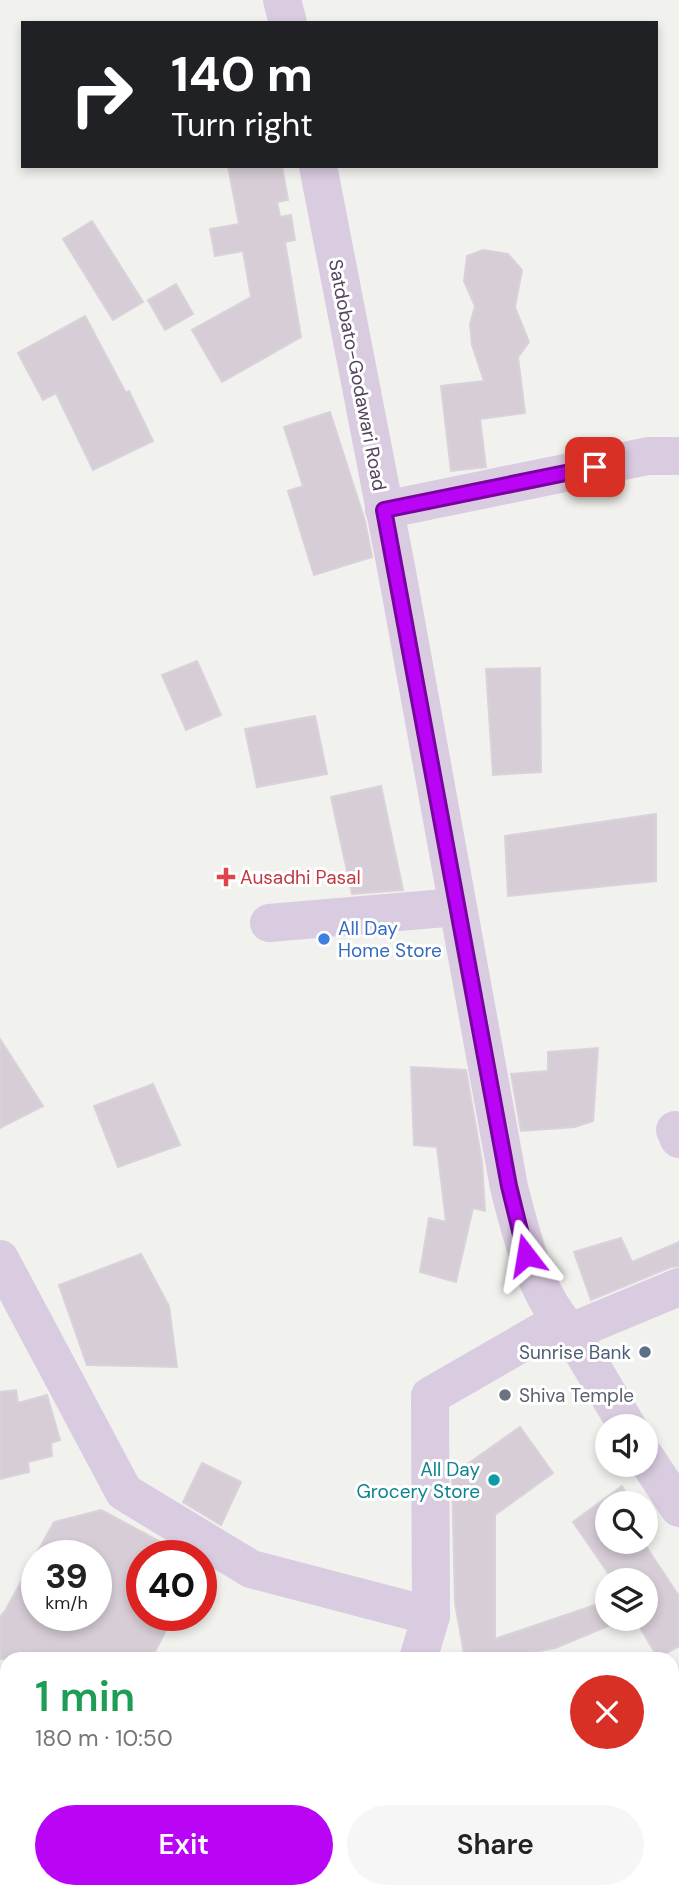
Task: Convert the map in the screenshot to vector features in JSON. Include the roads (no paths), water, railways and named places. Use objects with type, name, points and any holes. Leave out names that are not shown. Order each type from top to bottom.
[{"type":"street","points":[[282,0],[287,21]]},
{"type":"street","name":"Satdobato-Godawari Road","points":[[318,168],[509,1186],[526,1255],[620,1414]]},
{"type":"street","points":[[384,510],[648,456],[679,456]]},
{"type":"street","points":[[269,923],[457,907]]},
{"type":"street","points":[[0,1259],[124,1492],[251,1569],[431,1616]]},
{"type":"street","points":[[420,1652],[431,1616],[430,1396],[566,1326],[679,1287]]},
{"type":"street","points":[[658,1476],[679,1508]]},
{"type":"place","name":"Ausadhi Pasal","points":[[226,877]]},
{"type":"place","name":"All Day Home Store","points":[[324,939]]},
{"type":"place","name":"Sunrise Bank","points":[[645,1352]]},
{"type":"place","name":"Shiva Temple","points":[[505,1395]]},
{"type":"place","name":"All Day Grocery Store","points":[[494,1480]]}]
